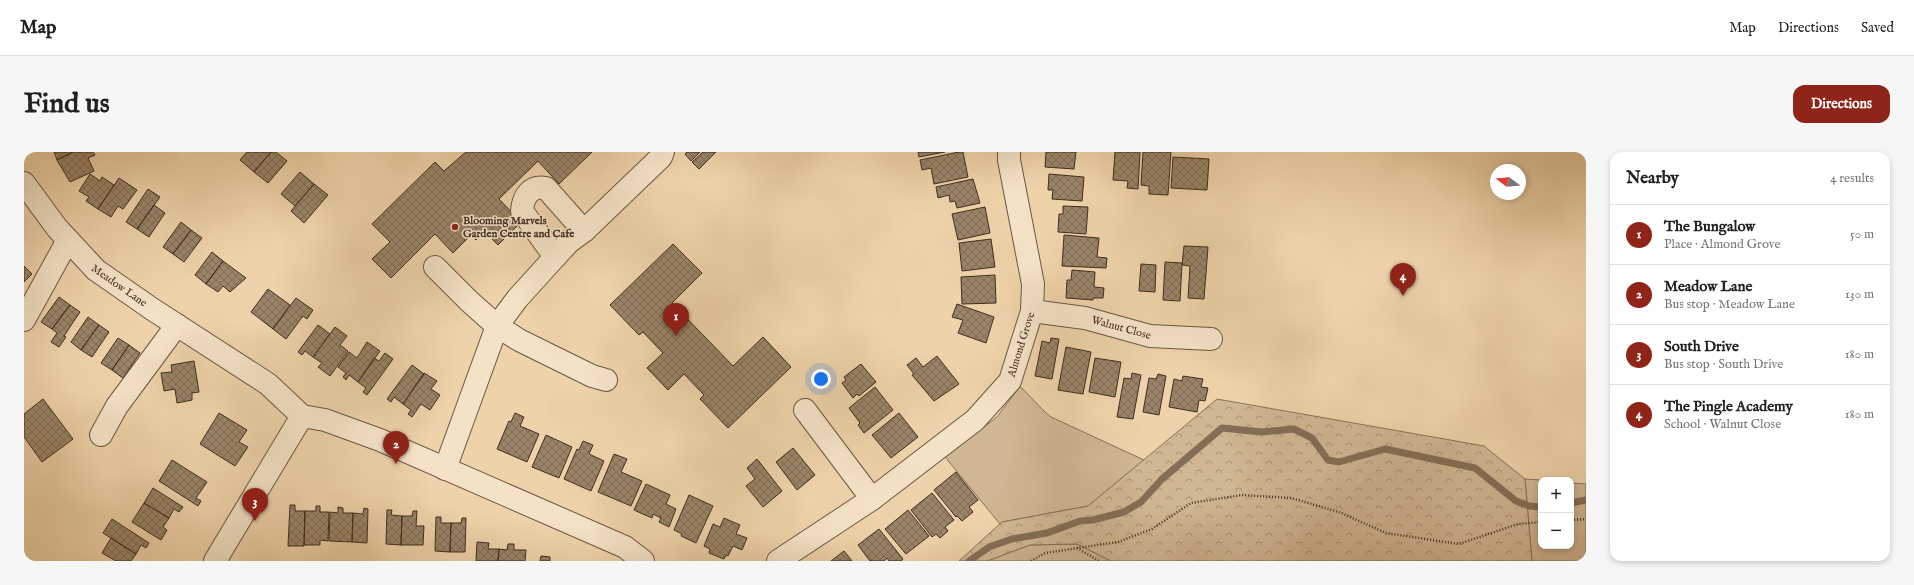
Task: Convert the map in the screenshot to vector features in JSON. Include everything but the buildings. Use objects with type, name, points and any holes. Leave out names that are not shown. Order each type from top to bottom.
[{"type":"street","points":[[445,468],[497,326],[517,298],[554,257],[569,242],[584,231],[661,157],[663,152]]},
{"type":"street","name":"Almond Grove","points":[[778,561],[872,498],[974,420],[1010,381],[1032,311],[1032,284],[1009,160],[1009,152]]},
{"type":"street","name":"Meadow Lane","points":[[24,184],[68,240],[96,270],[268,384],[302,416]]},
{"type":"street","points":[[554,257],[522,211],[523,202],[530,191],[539,187],[546,188],[584,231]]},
{"type":"street","points":[[24,320],[68,240]]},
{"type":"street","points":[[435,267],[497,326],[519,340],[592,376],[606,380]]},
{"type":"street","name":"Walnut Close","points":[[1032,311],[1085,318],[1150,336],[1211,339]]},
{"type":"street","points":[[101,435],[117,406],[177,325]]},
{"type":"street","points":[[805,410],[872,498]]},
{"type":"street","points":[[215,561],[302,416],[325,420],[380,440],[625,547],[643,561]]},
{"type":"path","points":[[1031,561],[1045,553],[1118,542],[1152,529],[1191,504],[1242,495],[1291,498],[1339,512],[1386,533],[1459,544],[1518,524],[1538,522]]},
{"type":"path","points":[[1574,520],[1586,519]]},
{"type":"path","points":[[1077,548],[1099,561]]},
{"type":"green space","points":[[1020,386],[1051,417],[1144,460],[1088,506],[1002,522],[1000,524],[945,457],[997,417]]},
{"type":"green space","points":[[1217,399],[1484,446],[1525,479],[1532,561],[1111,561],[1077,544],[1030,545],[987,561],[959,561],[1002,522],[1088,506]]},
{"type":"green space","points":[[1525,479],[1538,480],[1538,549],[1574,549],[1574,483],[1586,484],[1586,561],[1532,561]]},
{"type":"green space","points":[[1077,544],[1111,561],[987,561],[1030,545]]},
{"type":"waterway","points":[[969,561],[989,547],[1012,539],[1047,533],[1080,521],[1093,520],[1124,512],[1141,502],[1162,479],[1222,428],[1262,432],[1294,429],[1312,438],[1328,460],[1339,462],[1385,449],[1475,468],[1516,501],[1529,506],[1538,507]]},
{"type":"waterway","points":[[1574,502],[1586,500]]},
{"type":"place","name":"Blooming Marvels Garden Centre and Cafe","points":[[455,227]]},
{"type":"place","name":"The Pingle Academy","points":[[1403,296]]},
{"type":"place","name":"The Bungalow","points":[[676,336]]},
{"type":"place","name":"Meadow Lane","points":[[396,464]]},
{"type":"place","name":"South Drive","points":[[255,521]]}]
